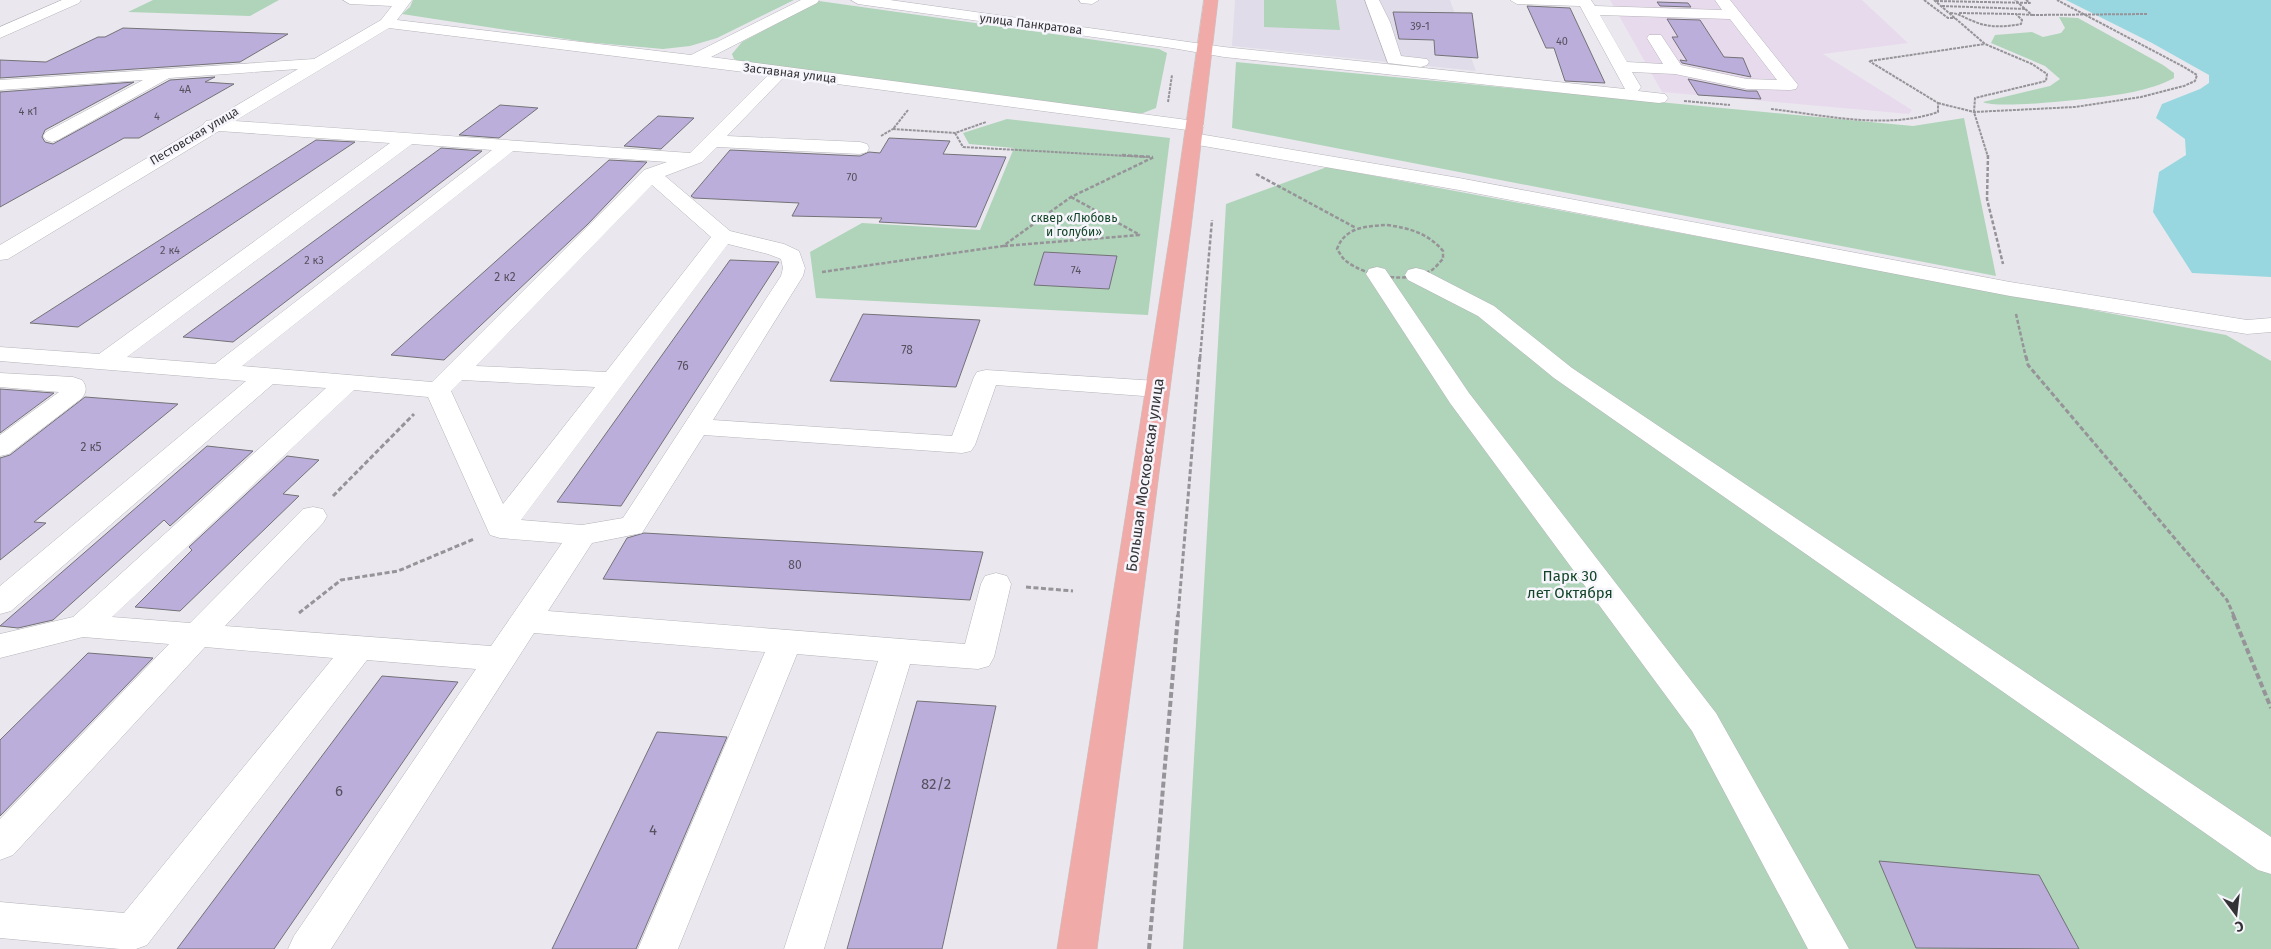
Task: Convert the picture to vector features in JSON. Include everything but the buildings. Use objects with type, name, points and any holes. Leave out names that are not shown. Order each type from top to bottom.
[{"type":"main road","name":"Большая Московская улица","points":[[1077,949],[1158,389],[1211,0]]},
{"type":"street","points":[[0,33],[74,0]]},
{"type":"street","points":[[350,0],[405,1]]},
{"type":"street","points":[[693,60],[812,0]]},
{"type":"street","name":"улица Панкратова","points":[[858,0],[1234,53],[1591,90]]},
{"type":"street","points":[[944,13],[956,0]]},
{"type":"street","points":[[1086,0],[1092,0]]},
{"type":"street","points":[[1372,0],[1382,22],[1394,60],[1429,57],[1453,65]]},
{"type":"street","points":[[1517,0],[1733,14]]},
{"type":"street","points":[[1621,67],[1675,68],[1747,84],[1790,85],[1722,0]]},
{"type":"street","name":"Пестовская улица","points":[[0,254],[212,125],[387,22],[405,1]]},
{"type":"street","points":[[1586,4],[1632,87]]},
{"type":"street","name":"Заставная улица","points":[[387,22],[693,60],[1194,133],[2010,289],[2247,327]]},
{"type":"street","points":[[1656,38],[1675,68]]},
{"type":"street","points":[[0,85],[318,62]]},
{"type":"street","points":[[446,381],[651,174],[695,158],[780,72]]},
{"type":"street","points":[[52,136],[169,73]]},
{"type":"street","points":[[0,93],[19,83]]},
{"type":"street","points":[[1591,90],[1616,91],[1632,87],[1659,98]]},
{"type":"street","points":[[1591,90],[1659,98]]},
{"type":"street","points":[[212,125],[695,158]]},
{"type":"street","points":[[104,362],[407,139]]},
{"type":"street","points":[[712,141],[860,148]]},
{"type":"street","points":[[221,371],[508,146]]},
{"type":"street","points":[[500,528],[582,535],[632,526],[792,276],[794,268],[790,256],[776,249],[723,236],[651,174]]},
{"type":"street","points":[[500,528],[723,236]]},
{"type":"street","points":[[1377,274],[1459,398],[1704,722],[1829,949]]},
{"type":"street","points":[[1416,275],[1486,311],[1563,373],[2271,858]]},
{"type":"street","points":[[2247,327],[2271,324]]},
{"type":"street","points":[[2247,327],[2271,342]]},
{"type":"street","points":[[0,354],[348,382],[613,380]]},
{"type":"street","points":[[0,602],[267,376]]},
{"type":"street","points":[[696,427],[962,445],[986,377],[1158,389]]},
{"type":"street","points":[[0,380],[73,385],[73,393],[0,448]]},
{"type":"street","points":[[446,381],[500,528]]},
{"type":"street","points":[[83,626],[348,382]]},
{"type":"street","points":[[0,844],[196,635],[313,516]]},
{"type":"street","points":[[308,949],[582,535]]},
{"type":"street","points":[[525,621],[978,657],[996,584]]},
{"type":"street","points":[[0,646],[83,626],[499,658]]},
{"type":"street","points":[[658,949],[786,641]]},
{"type":"street","points":[[0,920],[133,932],[359,648]]},
{"type":"street","points":[[804,949],[898,650]]},
{"type":"path","points":[[1924,0],[1946,16],[1956,18]]},
{"type":"path","points":[[1935,0],[2030,3],[2026,0]]},
{"type":"path","points":[[1935,0],[1985,44],[2032,64],[2047,74],[2046,80],[2027,87],[1974,98],[1974,112],[1988,154],[1987,199],[2028,365],[2227,600],[2271,708]]},
{"type":"path","points":[[2015,0],[2032,15]]},
{"type":"path","points":[[1985,44],[1869,62],[1938,103],[1974,112],[2075,107],[2141,97],[2184,86],[2195,81],[2197,75],[2184,66],[2057,0]]},
{"type":"path","points":[[1971,1],[1987,14]]},
{"type":"path","points":[[1942,6],[2027,9]]},
{"type":"path","points":[[1950,13],[2088,16],[2147,14]]},
{"type":"path","points":[[1959,13],[1971,20],[1999,26],[2021,24],[2022,20],[2016,14]]},
{"type":"path","points":[[1659,98],[1736,106]]},
{"type":"path","points":[[1766,108],[1892,120],[1914,120],[1930,117],[1938,112],[1938,103]]},
{"type":"path","points":[[910,108],[893,129],[955,133],[992,120]]},
{"type":"path","points":[[955,133],[963,147],[1154,157],[1071,198],[1004,246]]},
{"type":"path","points":[[1252,172],[1356,228]]},
{"type":"path","points":[[792,276],[1004,246],[1140,235],[1071,198]]},
{"type":"path","points":[[1150,949],[1212,214]]},
{"type":"path","points":[[313,516],[446,381]]},
{"type":"path","points":[[263,641],[341,580],[398,571],[500,528]]},
{"type":"path","points":[[996,584],[1073,591]]},
{"type":"shaded area","points":[[1235,0],[1450,0],[1476,71],[1232,46]]},
{"type":"shaded area","points":[[1610,0],[1862,0],[1908,43],[1823,54],[1912,110],[1909,114],[1662,92]]},
{"type":"green space","points":[[153,0],[279,0],[250,16],[128,12]]},
{"type":"green space","points":[[413,0],[794,0],[717,38],[690,46],[663,49],[586,42],[402,14],[410,7]]},
{"type":"green space","points":[[1264,0],[1336,0],[1340,30],[1264,27]]},
{"type":"green space","points":[[819,1],[1159,49],[1167,53],[1156,108],[1143,113],[1129,113],[741,62],[734,59],[732,54],[742,42]]},
{"type":"green space","points":[[2059,17],[2078,18],[2163,65],[2174,73],[2174,78],[2143,90],[2103,97],[2010,105],[1983,102],[2050,86],[2060,79],[2045,66],[1991,43],[1995,35],[2032,32],[2043,37],[2061,33],[2065,28]]},
{"type":"green space","points":[[1236,62],[1913,126],[1964,118],[1996,276],[1232,128]]},
{"type":"green space","name":"сквер «Любовь и голуби»","points":[[1007,119],[1170,138],[1148,315],[816,298],[810,252],[862,223],[980,230],[1014,148],[969,144],[963,133]]},
{"type":"green space","name":"Парк 30 лет Октября","points":[[1327,167],[2226,335],[2271,361],[2271,949],[1183,949],[1226,204]]},
{"type":"water","points":[[2066,0],[2271,0],[2271,277],[2192,273],[2153,212],[2159,172],[2186,155],[2185,139],[2156,118],[2162,104],[2200,89],[2209,83],[2209,75],[2152,43]]}]
